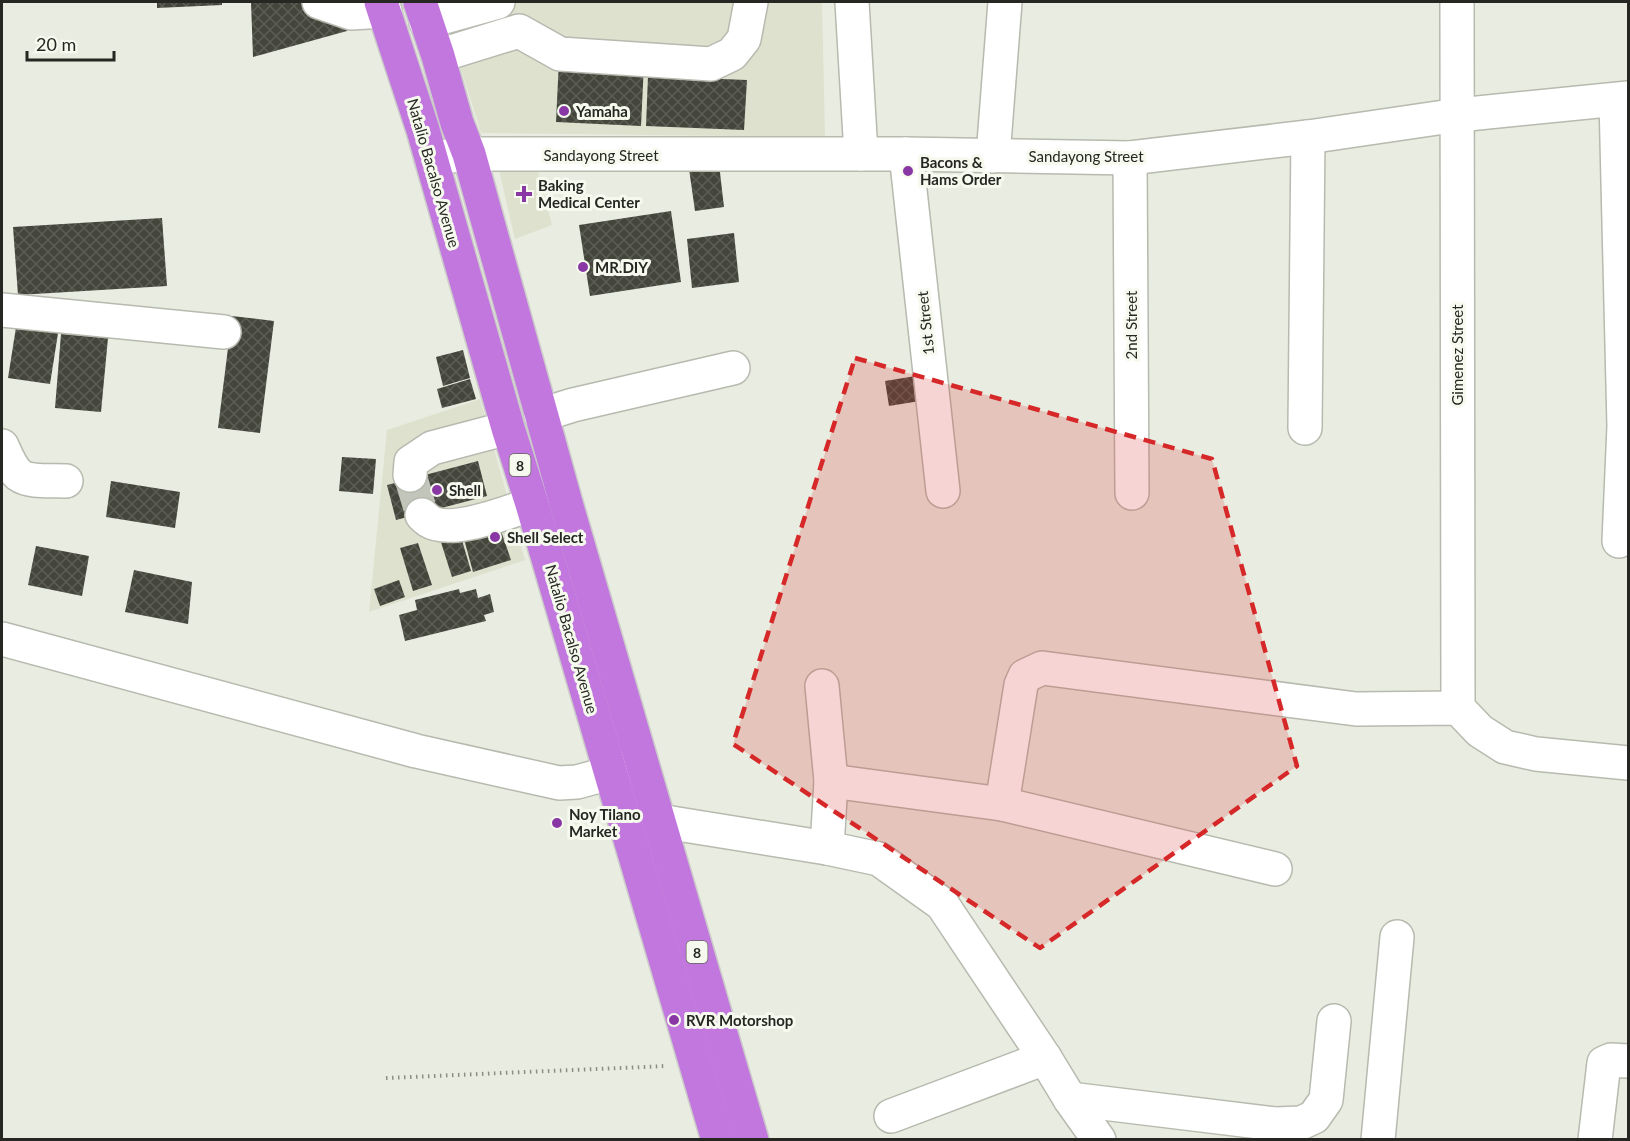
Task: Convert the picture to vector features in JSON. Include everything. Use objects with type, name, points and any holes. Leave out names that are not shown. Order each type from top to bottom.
[{"type":"highway","name":"Natalio Bacalso Avenue","points":[[383,6],[431,158],[532,504],[626,768],[659,821],[752,1140]]},
{"type":"highway","name":"Natalio Bacalso Avenue","points":[[423,12],[438,56],[454,116],[469,154],[541,414],[697,1064],[718,1140]]},
{"type":"street","points":[[319,2],[351,13],[383,6]]},
{"type":"street","points":[[423,12],[498,2]]},
{"type":"street","points":[[438,56],[517,16],[560,54],[711,64],[732,54],[744,39],[751,2]]},
{"type":"street","points":[[852,2],[861,154]]},
{"type":"street","points":[[993,156],[1005,2]]},
{"type":"street","name":"Gimenez Street","points":[[1457,2],[1458,708]]},
{"type":"street","points":[[1619,541],[1626,428],[1622,99]]},
{"type":"street","name":"Sandayong Street","points":[[431,158],[469,154],[906,154],[1130,158],[1308,137],[1458,115],[1622,99]]},
{"type":"street","points":[[1305,428],[1308,137]]},
{"type":"street","name":"1st Street","points":[[906,154],[944,491]]},
{"type":"street","name":"2nd Street","points":[[1130,158],[1132,493]]},
{"type":"street","points":[[2,310],[224,332]]},
{"type":"street","points":[[541,414],[733,368]]},
{"type":"street","points":[[410,475],[411,462],[432,448],[508,428]]},
{"type":"street","points":[[2,446],[19,475],[36,481],[66,481]]},
{"type":"street","points":[[422,515],[430,522],[440,525],[472,524],[532,504]]},
{"type":"street","points":[[2,639],[416,751],[559,783],[577,782],[626,768]]},
{"type":"street","points":[[1002,804],[1021,685],[1025,676],[1042,668],[1356,709],[1458,708],[1480,731],[1505,747],[1536,754],[1629,763]]},
{"type":"street","points":[[822,686],[831,782],[827,848]]},
{"type":"street","points":[[831,782],[1002,804],[1275,869]]},
{"type":"street","points":[[659,821],[827,848],[879,859],[942,903],[1099,1140]]},
{"type":"street","points":[[1378,1140],[1397,937]]},
{"type":"street","points":[[1070,1099],[1275,1124],[1301,1123],[1314,1117],[1326,1100],[1334,1021]]},
{"type":"street","points":[[891,1116],[1045,1058]]},
{"type":"street","points":[[1595,1140],[1604,1063],[1611,1060],[1629,1061]]},
{"type":"path","points":[[386,1078],[697,1064]]},
{"type":"highlighted area","points":[[855,358],[1212,459],[1297,766],[1040,948],[733,744]]},
{"type":"shaded area","points":[[440,2],[822,2],[825,137],[481,133]]},
{"type":"shaded area","name":"Baking Medical Center","points":[[535,160],[552,225],[515,239],[497,162]]},
{"type":"shaded area","points":[[480,399],[525,560],[369,612],[387,430]]},
{"type":"building","points":[[157,2],[222,2],[222,5],[157,8]]},
{"type":"building","points":[[251,2],[338,2],[347,31],[253,57]]},
{"type":"building","points":[[559,60],[644,64],[641,126],[556,122]]},
{"type":"building","points":[[648,76],[747,80],[744,130],[646,126]]},
{"type":"building","points":[[719,164],[724,207],[695,211],[689,169]]},
{"type":"building","points":[[671,211],[681,282],[590,296],[579,225]]},
{"type":"building","points":[[162,218],[167,286],[18,295],[13,227]]},
{"type":"building","points":[[734,233],[739,282],[692,288],[687,239]]},
{"type":"building","points":[[232,316],[274,321],[260,433],[218,428]]},
{"type":"building","points":[[17,321],[59,327],[50,384],[8,378]]},
{"type":"building","points":[[61,334],[108,338],[101,412],[55,408]]},
{"type":"building","points":[[463,350],[470,378],[443,386],[436,357]]},
{"type":"building","points":[[922,375],[926,400],[889,406],[885,381]]},
{"type":"building","points":[[470,379],[476,399],[442,408],[437,389]]},
{"type":"building","points":[[342,457],[376,459],[373,494],[339,491]]},
{"type":"building","name":"Shell","points":[[478,461],[487,496],[396,520],[387,485]]},
{"type":"building","points":[[111,481],[180,492],[175,528],[106,517]]},
{"type":"building","points":[[500,528],[511,560],[473,572],[464,539]]},
{"type":"building","points":[[459,530],[471,571],[452,577],[439,536]]},
{"type":"building","points":[[418,543],[432,585],[413,591],[400,548]]},
{"type":"building","points":[[36,546],[89,556],[82,596],[28,585]]},
{"type":"building","points":[[134,570],[192,582],[188,624],[125,612]]},
{"type":"building","points":[[399,580],[405,597],[380,606],[374,589]]},
{"type":"building","points":[[459,589],[460,593],[476,589],[478,598],[490,594],[494,612],[484,615],[486,621],[405,641],[399,615],[417,610],[415,600]]},
{"type":"tunnel","points":[[410,475],[422,515]]},
{"type":"place","name":"Yamaha","points":[[564,111]]},
{"type":"place","name":"Bacons & Hams Order","points":[[908,171]]},
{"type":"place","name":"Baking Medical Center","points":[[524,194]]},
{"type":"place","name":"MR.DIY","points":[[583,267]]},
{"type":"place","name":"Shell","points":[[437,490]]},
{"type":"place","name":"Shell Select","points":[[495,537]]},
{"type":"place","name":"Noy Tilano Market","points":[[557,823]]},
{"type":"place","name":"RVR Motorshop","points":[[674,1020]]}]
